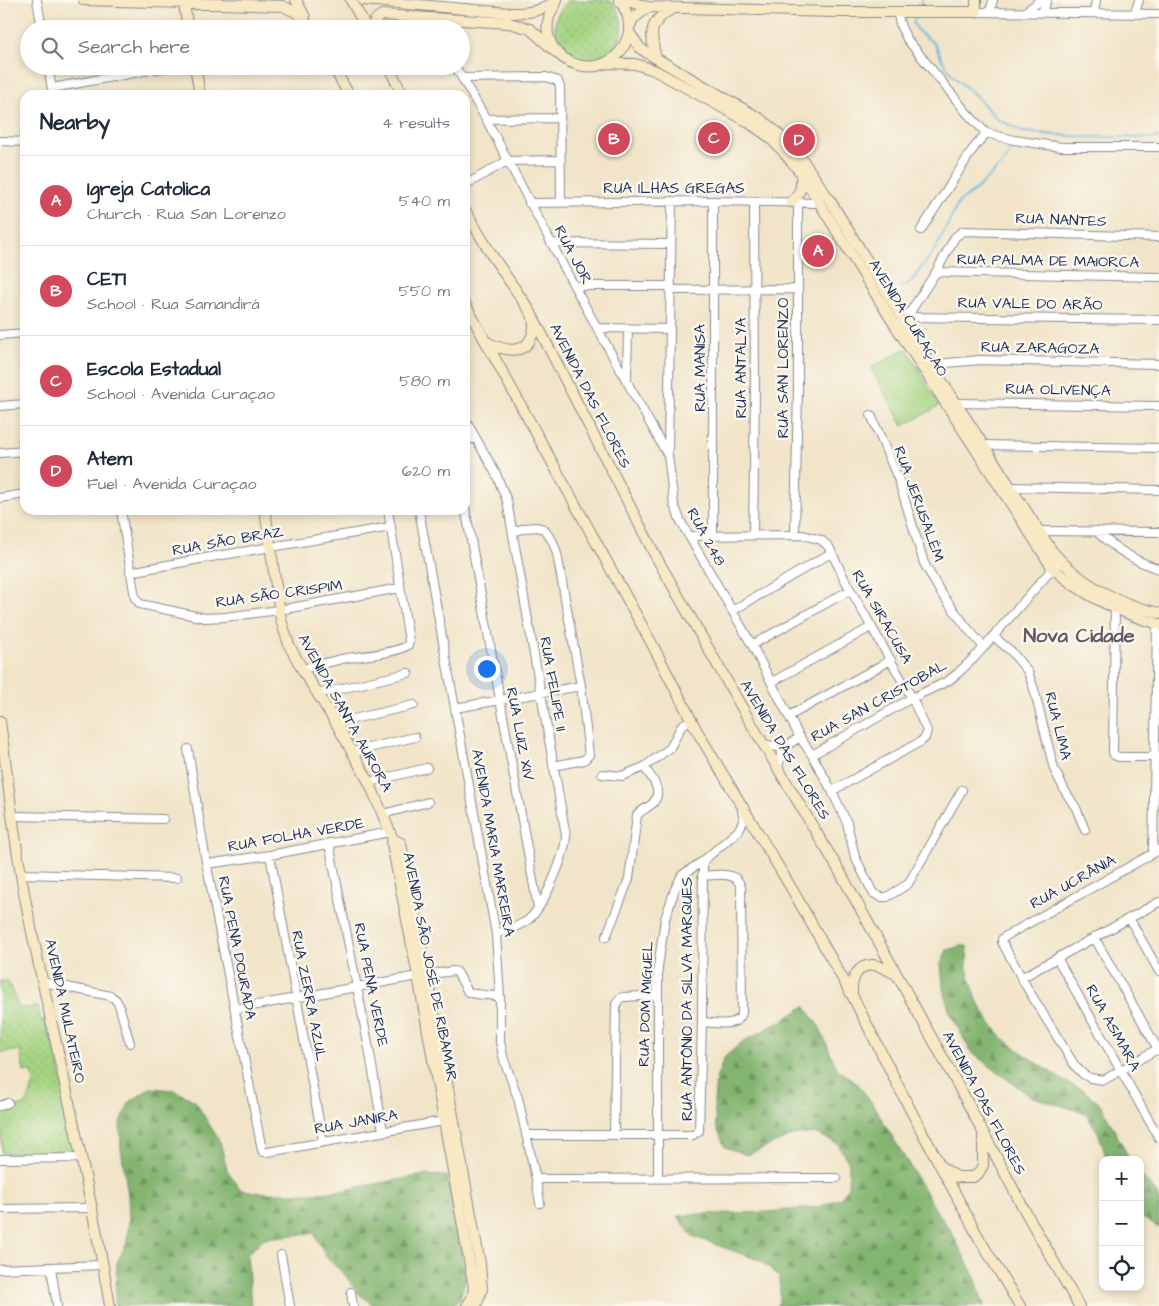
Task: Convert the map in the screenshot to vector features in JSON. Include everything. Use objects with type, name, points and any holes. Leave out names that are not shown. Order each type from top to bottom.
[{"type":"main road","points":[[84,0],[284,6],[299,14],[304,20]]},
{"type":"main road","points":[[296,0],[307,20]]},
{"type":"main road","points":[[351,0],[362,20]]},
{"type":"main road","points":[[363,0],[446,3],[509,13],[526,13],[544,9],[557,0]]},
{"type":"main road","points":[[556,52],[548,35],[549,17],[557,0]]},
{"type":"main road","points":[[619,0],[628,16],[629,30]]},
{"type":"main road","points":[[624,0],[648,7],[834,12],[976,12],[976,0]]},
{"type":"main road","points":[[964,12],[966,0]]},
{"type":"main road","points":[[184,2],[187,20]]},
{"type":"main road","points":[[606,63],[617,55],[625,45],[633,19],[648,7]]},
{"type":"main road","points":[[656,58],[652,39],[653,25],[663,14],[673,8]]},
{"type":"main road","name":"AVENIDA CURAÇAO","points":[[375,20],[382,15],[464,20]]},
{"type":"main road","name":"AVENIDA CURAÇAO","points":[[470,20],[522,25],[530,29],[566,61],[579,66],[593,67],[606,63],[626,62],[644,66],[745,120],[768,136],[800,173],[860,261],[904,317],[926,365],[956,403],[1038,530],[1056,564],[1059,574],[1115,608],[1158,620]]},
{"type":"main road","name":"AVENIDA CURAÇAO","points":[[629,30],[640,48],[759,118],[782,137],[802,159],[813,174],[860,261],[1056,564],[1158,620]]},
{"type":"main road","points":[[197,75],[199,90]]},
{"type":"main road","points":[[338,75],[346,90]]},
{"type":"main road","points":[[393,75],[400,90]]},
{"type":"main road","points":[[794,201],[801,191],[800,173]]},
{"type":"main road","name":"AVENIDA DAS FLORES","points":[[470,218],[491,254],[530,311],[655,555],[763,744],[844,880],[1079,1306]]},
{"type":"main road","points":[[486,342],[497,348],[508,350],[522,349],[529,343],[533,334],[534,325],[530,311]]},
{"type":"main road","points":[[470,313],[646,633],[691,720],[853,997],[940,1166],[980,1240],[1020,1306]]},
{"type":"main road","name":"AVENIDA SANTA AURORA","points":[[265,515],[283,627],[289,645],[369,782],[391,836]]},
{"type":"main road","name":"AVENIDA MULATEIRO","points":[[0,721],[21,874],[42,982],[82,1158],[110,1306]]},
{"type":"main road","name":"AVENIDA SÃO JOSÉ DE RIBAMAR","points":[[391,836],[400,843],[449,1120],[482,1279],[482,1294],[476,1306]]},
{"type":"main road","points":[[853,997],[852,983],[856,973],[862,967],[873,965],[897,975]]},
{"type":"main road","name":"AVENIDA SÃO JOSÉ DE RIBAMAR","points":[[449,1120],[474,1288],[472,1298],[467,1306]]},
{"type":"main road","points":[[940,1166],[956,1177],[973,1177],[978,1174],[983,1166],[983,1132]]},
{"type":"street","points":[[37,0],[40,20]]},
{"type":"street","points":[[990,12],[993,0]]},
{"type":"street","points":[[1023,12],[1032,8],[1039,0]]},
{"type":"street","points":[[1042,12],[1047,0]]},
{"type":"street","points":[[1094,12],[1096,0]]},
{"type":"street","points":[[1135,13],[1138,0]]},
{"type":"street","points":[[902,12],[901,27],[907,39],[986,134],[1014,140],[1061,146],[1159,147]]},
{"type":"street","points":[[976,12],[1159,14]]},
{"type":"street","points":[[418,17],[421,20]]},
{"type":"street","points":[[50,75],[53,90]]},
{"type":"street","points":[[62,90],[131,75]]},
{"type":"street","name":"RUA JOR","points":[[461,75],[470,90]]},
{"type":"street","points":[[463,78],[546,77],[555,79],[559,83],[561,202]]},
{"type":"street","name":"RUA JOR","points":[[470,90],[574,286],[668,455]]},
{"type":"street","points":[[486,119],[560,118]]},
{"type":"street","points":[[922,230],[973,149],[986,134]]},
{"type":"street","points":[[0,140],[20,142]]},
{"type":"street","points":[[470,181],[507,162],[560,160]]},
{"type":"street","name":"RUA ILHAS GREGAS","points":[[529,203],[672,201],[818,202]]},
{"type":"street","name":"RUA 248","points":[[672,201],[668,455],[674,506],[680,520],[752,645],[800,738],[812,755],[832,792],[847,823],[855,857],[873,892],[877,896],[887,896],[908,884],[962,790]]},
{"type":"street","name":"RUA MANISA","points":[[712,535],[713,201]]},
{"type":"street","name":"RUA SAN LORENZO","points":[[794,201],[798,388],[795,534]]},
{"type":"street","name":"RUA ANTALYA","points":[[753,535],[755,393],[754,202]]},
{"type":"street","name":"RUA NANTES","points":[[936,272],[955,236],[963,231],[1159,237]]},
{"type":"street","points":[[551,243],[671,244]]},
{"type":"street","points":[[904,317],[936,272]]},
{"type":"street","name":"RUA PALMA DE MAIORCA","points":[[936,272],[1159,277]]},
{"type":"street","points":[[574,286],[713,290],[797,289]]},
{"type":"street","name":"RUA VALE DO ARÃO","points":[[904,317],[1159,320]]},
{"type":"street","points":[[597,328],[669,329]]},
{"type":"street","points":[[627,379],[628,328]]},
{"type":"street","points":[[0,335],[20,333]]},
{"type":"street","name":"RUA ZARAGOZA","points":[[926,365],[980,360],[1159,364]]},
{"type":"street","name":"RUA OLIVENÇA","points":[[956,403],[1159,406]]},
{"type":"street","points":[[0,406],[20,404]]},
{"type":"street","name":"RUA JERUSALÉM","points":[[871,415],[899,481],[924,563],[941,593],[984,647]]},
{"type":"street","name":"RUA FELIPE II","points":[[470,428],[503,488],[508,508],[566,836],[562,858],[538,908],[529,919],[516,927],[496,934]]},
{"type":"street","points":[[470,440],[475,438]]},
{"type":"street","points":[[984,446],[1159,448]]},
{"type":"street","points":[[0,453],[20,451]]},
{"type":"street","points":[[1010,487],[1159,490]]},
{"type":"street","points":[[0,498],[20,495]]},
{"type":"street","points":[[123,515],[130,572]]},
{"type":"street","points":[[302,669],[402,648],[408,645],[409,641],[389,515]]},
{"type":"street","name":"AVENIDA MARIA MARREIRA","points":[[420,515],[496,934],[502,1051],[518,1098],[540,1203]]},
{"type":"street","name":"RUA LUIZ XIV","points":[[466,515],[538,908]]},
{"type":"street","points":[[513,532],[536,527],[544,529],[553,542],[562,572],[581,686],[590,755],[584,760],[553,766]]},
{"type":"street","name":"RUA SÃO BRAZ","points":[[130,572],[391,528]]},
{"type":"street","points":[[1038,530],[1159,532]]},
{"type":"street","points":[[1096,531],[1124,554],[1159,569]]},
{"type":"street","points":[[689,536],[795,534]]},
{"type":"street","name":"RUA SIRACUSA","points":[[795,534],[816,538],[825,543],[912,698],[927,731],[925,738],[920,742],[832,792]]},
{"type":"street","points":[[732,611],[831,554]]},
{"type":"street","name":"RUA SAN CRISTOBAL","points":[[812,755],[912,698],[948,681],[984,647],[1056,564]]},
{"type":"street","name":"RUA SÃO CRISPIM","points":[[130,572],[135,598],[140,604],[204,618],[225,618],[280,610],[400,588]]},
{"type":"street","points":[[752,645],[850,590]]},
{"type":"street","points":[[1115,608],[1114,755],[1119,757],[1157,757]]},
{"type":"street","points":[[1156,851],[1158,620]]},
{"type":"street","points":[[772,682],[871,627]]},
{"type":"street","name":"RUA LIMA","points":[[993,636],[1012,652],[1028,672],[1054,768],[1076,808],[1085,830]]},
{"type":"street","points":[[789,716],[891,660]]},
{"type":"street","points":[[318,694],[408,673]]},
{"type":"street","points":[[455,708],[581,686]]},
{"type":"street","points":[[336,723],[414,704]]},
{"type":"street","points":[[602,774],[622,776],[644,766],[670,748],[682,725],[691,720]]},
{"type":"street","points":[[352,752],[415,737]]},
{"type":"street","points":[[763,744],[783,748],[800,738]]},
{"type":"street","points":[[778,768],[783,748]]},
{"type":"street","name":"RUA PENA DOURADA","points":[[188,749],[207,864],[260,1147],[263,1152]]},
{"type":"street","points":[[606,937],[629,879],[637,815],[653,802],[658,790],[644,766]]},
{"type":"street","points":[[369,782],[427,768]]},
{"type":"street","points":[[383,814],[428,802]]},
{"type":"street","points":[[738,831],[744,820],[741,806]]},
{"type":"street","points":[[12,816],[163,819]]},
{"type":"street","points":[[738,831],[750,830],[764,846]]},
{"type":"street","name":"RUA DOM MIGUEL","points":[[658,1178],[658,967],[665,920],[675,888],[682,875],[738,831]]},
{"type":"street","name":"RUA FOLHA VERDE","points":[[207,864],[391,836]]},
{"type":"street","name":"RUA PENA VERDE","points":[[329,844],[383,1131]]},
{"type":"street","name":"RUA UCRÂNIA","points":[[1022,978],[1003,945],[1002,939],[1156,851]]},
{"type":"street","name":"RUA ZERRA AZUL","points":[[270,855],[323,1142]]},
{"type":"street","name":"RUA ANTÔNIO DA SILVA MARQUES","points":[[657,1134],[693,1135],[700,1127],[703,860]]},
{"type":"street","points":[[21,874],[177,878]]},
{"type":"street","points":[[702,876],[726,875],[737,878],[740,882],[742,1013],[738,1022],[702,1022]]},
{"type":"street","points":[[1094,938],[1159,1050],[1104,1080],[1090,1078],[1074,1066],[1022,978],[1129,918],[1159,902]]},
{"type":"street","points":[[1129,918],[1159,971]]},
{"type":"street","name":"RUA ASMARA","points":[[1057,958],[1159,1138]]},
{"type":"street","points":[[235,1010],[447,971],[458,972],[468,992],[500,997]]},
{"type":"street","points":[[42,982],[111,996],[119,1005],[130,1043]]},
{"type":"street","points":[[614,1134],[616,1004],[620,998],[624,997],[658,995]]},
{"type":"street","name":"RUA JANIRA","points":[[263,1152],[449,1120]]},
{"type":"street","points":[[526,1135],[657,1134]]},
{"type":"street","points":[[0,1159],[82,1158]]},
{"type":"street","points":[[536,1179],[837,1178]]},
{"type":"street","points":[[0,1209],[91,1208]]},
{"type":"street","points":[[281,1255],[290,1306]]},
{"type":"street","points":[[0,1269],[103,1265]]},
{"type":"street","points":[[51,1267],[57,1306]]},
{"type":"street","points":[[351,1292],[353,1306]]},
{"type":"green space","points":[[568,0],[609,0],[612,3],[619,14],[622,31],[621,37],[611,51],[598,59],[586,61],[574,57],[564,49],[557,39],[555,26],[558,13]]},
{"type":"green space","points":[[907,348],[939,406],[903,426],[871,368]]},
{"type":"green space","points":[[967,946],[967,969],[977,1000],[988,1020],[1004,1039],[1062,1080],[1083,1090],[1101,1105],[1128,1156],[1106,1156],[1098,1132],[1085,1113],[1030,1096],[971,1052],[949,1010],[943,986],[941,963],[947,950]]},
{"type":"green space","points":[[0,981],[8,981],[19,1008],[38,1007],[41,1021],[44,1020],[48,1032],[52,1032],[77,1154],[2,1153],[0,1112],[27,1104],[34,1083],[32,1072],[24,1072],[20,1050],[0,1053]]},
{"type":"green space","points":[[805,1006],[819,1026],[837,1069],[857,1083],[872,1103],[936,1210],[951,1231],[976,1280],[984,1306],[777,1306],[780,1299],[779,1276],[761,1261],[692,1236],[677,1216],[769,1212],[818,1207],[841,1198],[848,1187],[849,1163],[837,1143],[815,1133],[792,1136],[747,1155],[725,1147],[716,1126],[714,1102],[716,1079],[724,1058],[742,1042]]},
{"type":"green space","points":[[150,1088],[174,1090],[195,1101],[220,1142],[227,1170],[241,1190],[264,1193],[320,1193],[423,1175],[447,1176],[466,1278],[460,1300],[451,1306],[375,1306],[359,1294],[345,1275],[327,1258],[314,1233],[264,1238],[247,1255],[251,1306],[115,1306],[117,1263],[127,1242],[129,1219],[120,1122],[130,1102]]},
{"type":"green space","points":[[1144,1179],[1159,1196],[1159,1228],[1144,1219]]},
{"type":"waterway","points":[[919,9],[922,0]]},
{"type":"waterway","points":[[916,16],[913,23],[919,32],[934,43],[944,63],[954,77],[975,95],[997,119],[1023,132],[1083,137],[1159,138]]},
{"type":"waterway","points":[[901,287],[911,282],[936,248],[959,202],[972,193],[1005,161],[1015,142]]},
{"type":"place","name":"Escola Estadual","points":[[714,138]]},
{"type":"place","name":"CETI","points":[[614,139]]},
{"type":"place","name":"Atem","points":[[799,140]]},
{"type":"place","name":"Igreja Catolica","points":[[818,251]]},
{"type":"district","name":"Nova Cidade","points":[[1079,636]]}]
